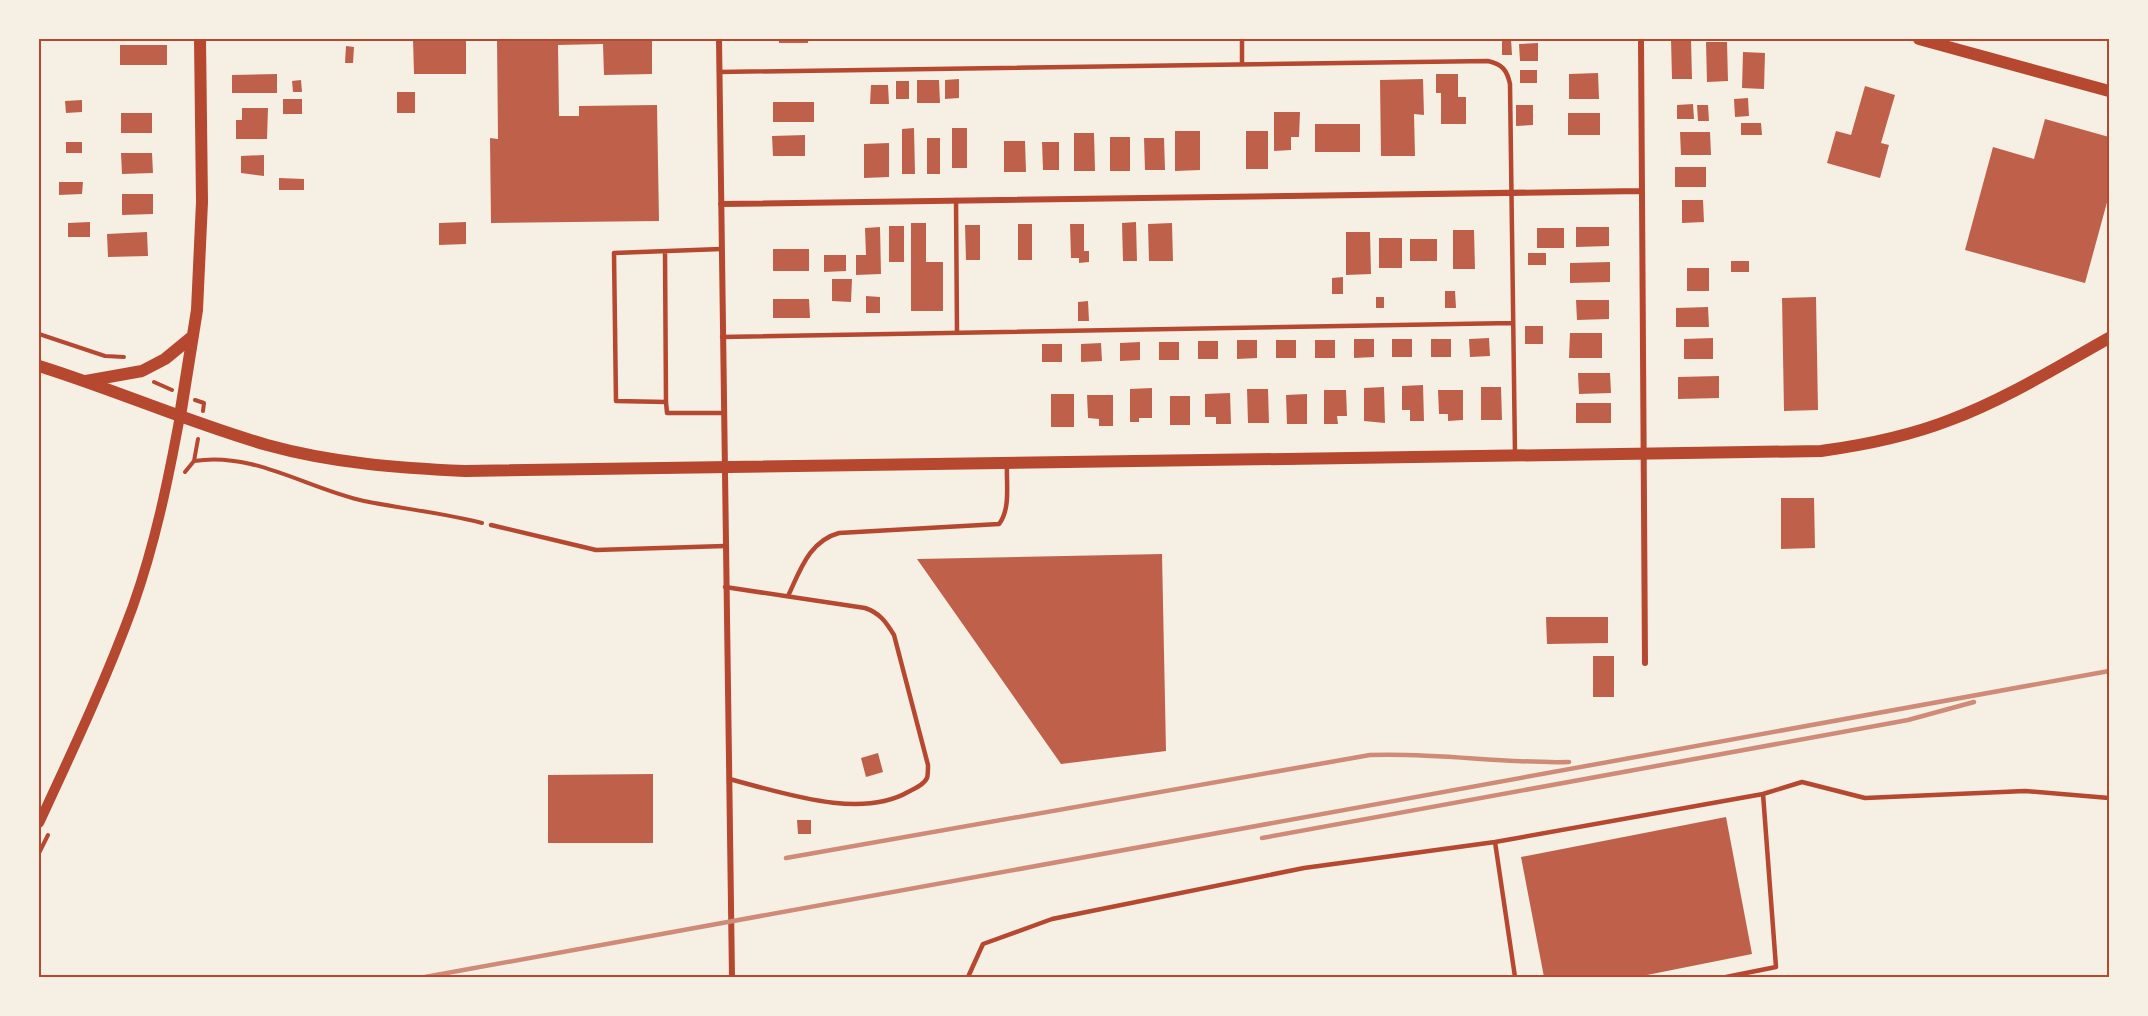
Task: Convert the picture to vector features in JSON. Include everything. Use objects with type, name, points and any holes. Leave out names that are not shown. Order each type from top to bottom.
[{"type":"main road","points":[[180,417],[193,336],[202,202],[200,39]]},
{"type":"main road","points":[[1919,39],[2109,91]]},
{"type":"main road","points":[[85,381],[142,371],[165,358],[193,336]]},
{"type":"main road","points":[[39,366],[201,424],[268,445],[333,459],[399,468],[465,471],[724,468],[1821,451],[1908,434],[1991,403],[2109,338]]},
{"type":"street","points":[[719,39],[732,977]]},
{"type":"street","points":[[1641,39],[1645,663]]},
{"type":"street","points":[[721,204],[1641,191]]},
{"type":"street","points":[[39,824],[90,712],[133,606],[164,502],[180,417]]},
{"type":"lane","points":[[1242,39],[1242,64]]},
{"type":"lane","points":[[719,72],[1488,61],[1497,63],[1507,72],[1510,84],[1515,457]]},
{"type":"lane","points":[[956,200],[957,332]]},
{"type":"lane","points":[[666,402],[616,401],[614,253],[722,249]]},
{"type":"lane","points":[[665,252],[667,413],[723,413]]},
{"type":"lane","points":[[722,338],[1513,323]]},
{"type":"lane","points":[[788,596],[807,556],[827,536],[839,532],[999,524],[1004,519],[1006,505],[1007,464]]},
{"type":"lane","points":[[491,525],[596,550],[725,546]]},
{"type":"lane","points":[[725,587],[864,608],[876,612],[885,620],[894,635],[928,765],[926,779],[893,801],[873,805],[816,800],[729,779]]},
{"type":"lane","points":[[968,977],[983,944],[1052,920],[1304,868],[1495,842],[1763,794],[1802,782],[1865,798],[2025,791],[2109,798]]},
{"type":"lane","points":[[1726,977],[1776,967],[1763,794]]},
{"type":"lane","points":[[1495,842],[1515,977]]},
{"type":"path","points":[[39,334],[105,356],[134,357],[142,371],[152,381],[184,396]]},
{"type":"path","points":[[201,424],[194,461],[243,463],[363,500],[436,512],[491,525]]},
{"type":"building","points":[[413,39],[466,39],[466,74],[414,74]]},
{"type":"building","points":[[497,39],[652,39],[652,74],[604,75],[603,44],[558,45],[559,116],[579,116],[579,106],[657,105],[659,221],[491,223],[490,138],[498,139]]},
{"type":"building","points":[[779,39],[808,39],[808,43],[779,43]]},
{"type":"building","points":[[1511,39],[1512,55],[1502,55],[1502,40]]},
{"type":"building","points":[[1671,39],[1691,39],[1692,79],[1672,79]]},
{"type":"building","points":[[1706,42],[1727,42],[1728,81],[1707,82]]},
{"type":"building","points":[[1538,43],[1538,61],[1520,61],[1519,44]]},
{"type":"building","points":[[120,45],[167,45],[167,65],[120,65]]},
{"type":"building","points":[[346,46],[354,47],[353,63],[345,63]]},
{"type":"building","points":[[1743,52],[1765,53],[1764,89],[1742,88]]},
{"type":"building","points":[[1520,70],[1537,70],[1537,83],[1520,83]]},
{"type":"building","points":[[1598,73],[1599,99],[1569,99],[1569,74]]},
{"type":"building","points":[[277,74],[277,93],[232,93],[232,75]]},
{"type":"building","points":[[1436,74],[1458,74],[1458,97],[1466,97],[1466,124],[1441,124],[1441,93],[1436,93]]},
{"type":"building","points":[[959,79],[959,98],[945,99],[945,80]]},
{"type":"building","points":[[1423,79],[1424,115],[1414,114],[1415,156],[1381,156],[1380,80]]},
{"type":"building","points":[[301,80],[302,92],[293,92],[292,81]]},
{"type":"building","points":[[917,80],[939,80],[940,103],[917,103]]},
{"type":"building","points":[[896,81],[909,81],[909,99],[896,99]]},
{"type":"building","points":[[871,85],[888,85],[889,104],[870,104]]},
{"type":"building","points":[[1865,86],[1895,95],[1881,143],[1889,145],[1880,178],[1827,163],[1836,131],[1851,135]]},
{"type":"building","points":[[397,92],[415,92],[415,113],[397,113]]},
{"type":"building","points":[[1748,98],[1749,116],[1735,117],[1734,99]]},
{"type":"building","points":[[283,99],[302,99],[302,114],[283,114]]},
{"type":"building","points":[[82,100],[82,112],[66,113],[65,101]]},
{"type":"building","points":[[773,102],[814,102],[814,122],[773,122]]},
{"type":"building","points":[[1693,104],[1694,119],[1677,119],[1677,105]]},
{"type":"building","points":[[1516,105],[1533,105],[1533,125],[1516,126]]},
{"type":"building","points":[[1697,105],[1708,105],[1709,121],[1698,121]]},
{"type":"building","points":[[242,108],[268,108],[267,139],[236,139],[236,120],[242,120]]},
{"type":"building","points":[[1274,112],[1300,112],[1299,137],[1291,137],[1291,150],[1274,151]]},
{"type":"building","points":[[121,113],[152,113],[152,133],[121,133]]},
{"type":"building","points":[[1568,113],[1600,113],[1600,135],[1568,135]]},
{"type":"building","points":[[2045,119],[2109,137],[2109,195],[2085,283],[1965,250],[1993,147],[2034,159]]},
{"type":"building","points":[[1741,123],[1761,123],[1762,135],[1741,135]]},
{"type":"building","points":[[1315,124],[1360,124],[1360,152],[1315,152]]},
{"type":"building","points":[[914,128],[915,174],[902,174],[902,129]]},
{"type":"building","points":[[952,128],[967,128],[967,168],[952,168]]},
{"type":"building","points":[[1175,131],[1200,131],[1200,170],[1175,171]]},
{"type":"building","points":[[1246,131],[1268,131],[1268,169],[1246,169]]},
{"type":"building","points":[[1680,132],[1710,132],[1711,155],[1681,155]]},
{"type":"building","points":[[1074,133],[1094,133],[1095,171],[1074,171]]},
{"type":"building","points":[[805,135],[805,156],[773,156],[772,136]]},
{"type":"building","points":[[1110,137],[1130,137],[1130,171],[1110,171]]},
{"type":"building","points":[[927,138],[940,138],[940,174],[927,174]]},
{"type":"building","points":[[1144,138],[1164,138],[1165,170],[1145,170]]},
{"type":"building","points":[[1004,141],[1025,141],[1026,172],[1004,172]]},
{"type":"building","points":[[66,142],[82,142],[82,153],[66,153]]},
{"type":"building","points":[[1042,142],[1059,142],[1059,170],[1043,170]]},
{"type":"building","points":[[889,143],[889,177],[864,178],[864,144]]},
{"type":"building","points":[[121,153],[152,153],[153,173],[122,174]]},
{"type":"building","points":[[264,155],[264,176],[241,173],[241,156]]},
{"type":"building","points":[[1675,167],[1706,167],[1706,187],[1675,187]]},
{"type":"building","points":[[279,178],[304,179],[304,190],[279,190]]},
{"type":"building","points":[[59,182],[83,182],[82,194],[59,195]]},
{"type":"building","points":[[122,194],[153,194],[153,214],[122,215]]},
{"type":"building","points":[[1682,200],[1703,200],[1704,222],[1682,223]]},
{"type":"building","points":[[90,222],[90,237],[68,237],[68,223]]},
{"type":"building","points":[[466,222],[466,244],[439,245],[439,223]]},
{"type":"building","points":[[1136,222],[1137,261],[1123,261],[1122,223]]},
{"type":"building","points":[[911,223],[926,223],[926,262],[943,262],[943,311],[911,311]]},
{"type":"building","points":[[1172,223],[1173,261],[1149,261],[1148,224]]},
{"type":"building","points":[[1018,224],[1032,224],[1032,260],[1018,260]]},
{"type":"building","points":[[1070,224],[1084,224],[1084,251],[1089,251],[1089,262],[1079,263],[1079,258],[1071,258]]},
{"type":"building","points":[[965,225],[980,225],[980,260],[966,260]]},
{"type":"building","points":[[889,226],[904,226],[904,262],[889,262]]},
{"type":"building","points":[[880,227],[881,274],[856,275],[856,255],[866,255],[865,228]]},
{"type":"building","points":[[1576,227],[1609,227],[1609,246],[1576,247]]},
{"type":"building","points":[[1537,228],[1564,228],[1564,248],[1537,248]]},
{"type":"building","points":[[1453,230],[1474,230],[1475,269],[1453,269]]},
{"type":"building","points":[[147,232],[148,256],[108,257],[107,234]]},
{"type":"building","points":[[1346,232],[1370,232],[1371,274],[1346,275]]},
{"type":"building","points":[[1379,238],[1402,238],[1402,268],[1379,268]]},
{"type":"building","points":[[1410,239],[1437,239],[1437,261],[1410,261]]},
{"type":"building","points":[[773,249],[809,249],[809,271],[773,271]]},
{"type":"building","points":[[1528,253],[1546,253],[1546,265],[1528,265]]},
{"type":"building","points":[[824,255],[846,255],[846,271],[824,272]]},
{"type":"building","points":[[1731,261],[1749,261],[1749,272],[1731,272]]},
{"type":"building","points":[[1610,262],[1610,282],[1570,283],[1570,263]]},
{"type":"building","points":[[1687,268],[1709,268],[1709,291],[1687,291]]},
{"type":"building","points":[[1343,277],[1343,294],[1332,294],[1332,278]]},
{"type":"building","points":[[832,279],[852,279],[851,302],[832,301]]},
{"type":"building","points":[[1445,291],[1455,291],[1456,308],[1445,308]]},
{"type":"building","points":[[866,296],[880,297],[880,313],[866,313]]},
{"type":"building","points":[[1376,297],[1384,297],[1384,308],[1376,308]]},
{"type":"building","points":[[1816,297],[1818,410],[1784,411],[1782,298]]},
{"type":"building","points":[[773,299],[809,299],[810,318],[773,318]]},
{"type":"building","points":[[1576,300],[1609,300],[1609,319],[1577,320]]},
{"type":"building","points":[[1088,301],[1089,321],[1078,321],[1078,302]]},
{"type":"building","points":[[1708,307],[1709,327],[1676,327],[1676,308]]},
{"type":"building","points":[[1525,326],[1543,326],[1543,344],[1525,344]]},
{"type":"building","points":[[1570,333],[1602,333],[1602,358],[1569,358]]},
{"type":"building","points":[[1489,338],[1490,356],[1470,357],[1469,339]]},
{"type":"building","points":[[1713,338],[1713,359],[1684,359],[1684,339]]},
{"type":"building","points":[[1354,339],[1374,339],[1374,357],[1354,358]]},
{"type":"building","points":[[1392,339],[1412,339],[1412,357],[1392,357]]},
{"type":"building","points":[[1431,339],[1451,339],[1451,357],[1431,357]]},
{"type":"building","points":[[1237,340],[1257,340],[1257,358],[1237,359]]},
{"type":"building","points":[[1276,340],[1296,340],[1296,358],[1276,358]]},
{"type":"building","points":[[1315,340],[1335,340],[1335,358],[1315,358]]},
{"type":"building","points":[[1198,341],[1218,341],[1218,359],[1198,359]]},
{"type":"building","points":[[1140,342],[1140,360],[1120,361],[1120,343]]},
{"type":"building","points":[[1159,342],[1179,342],[1179,360],[1159,360]]},
{"type":"building","points":[[1101,343],[1102,361],[1081,362],[1081,344]]},
{"type":"building","points":[[1042,344],[1062,344],[1062,362],[1042,362]]},
{"type":"building","points":[[1578,373],[1610,373],[1611,393],[1579,394]]},
{"type":"building","points":[[1719,376],[1719,398],[1678,399],[1678,377]]},
{"type":"building","points":[[1423,385],[1424,421],[1410,421],[1410,410],[1402,410],[1402,386]]},
{"type":"building","points":[[1384,387],[1385,423],[1364,421],[1364,388]]},
{"type":"building","points":[[1481,387],[1501,387],[1502,420],[1481,420]]},
{"type":"building","points":[[1152,388],[1152,418],[1139,418],[1139,422],[1130,422],[1130,389]]},
{"type":"building","points":[[1247,389],[1268,389],[1269,423],[1248,423]]},
{"type":"building","points":[[1324,390],[1346,390],[1347,416],[1337,416],[1338,424],[1324,424]]},
{"type":"building","points":[[1438,390],[1463,390],[1463,420],[1448,421],[1448,414],[1439,414]]},
{"type":"building","points":[[1230,393],[1231,424],[1216,424],[1216,417],[1205,417],[1205,394]]},
{"type":"building","points":[[1051,394],[1074,394],[1074,427],[1051,427]]},
{"type":"building","points":[[1307,394],[1307,424],[1287,424],[1286,395]]},
{"type":"building","points":[[1087,395],[1113,395],[1113,426],[1099,426],[1099,419],[1088,418]]},
{"type":"building","points":[[1170,396],[1190,396],[1190,425],[1170,425]]},
{"type":"building","points":[[1576,403],[1611,403],[1611,423],[1576,423]]},
{"type":"building","points":[[1781,498],[1814,498],[1815,548],[1781,549]]},
{"type":"building","points":[[1162,554],[1166,751],[1061,764],[917,559]]},
{"type":"building","points":[[1546,617],[1608,617],[1608,643],[1547,644]]},
{"type":"building","points":[[1593,656],[1614,656],[1614,697],[1593,697]]},
{"type":"building","points":[[878,753],[883,772],[866,777],[861,758]]},
{"type":"building","points":[[653,774],[653,843],[548,843],[548,775]]},
{"type":"building","points":[[1726,817],[1752,954],[1637,977],[1544,977],[1521,857]]},
{"type":"building","points":[[797,820],[811,820],[811,834],[798,834]]},
{"type":"railway","points":[[425,977],[2109,671]]},
{"type":"railway","points":[[1262,838],[1908,720],[1974,702]]},
{"type":"railway","points":[[786,858],[1370,755],[1569,762]]}]
